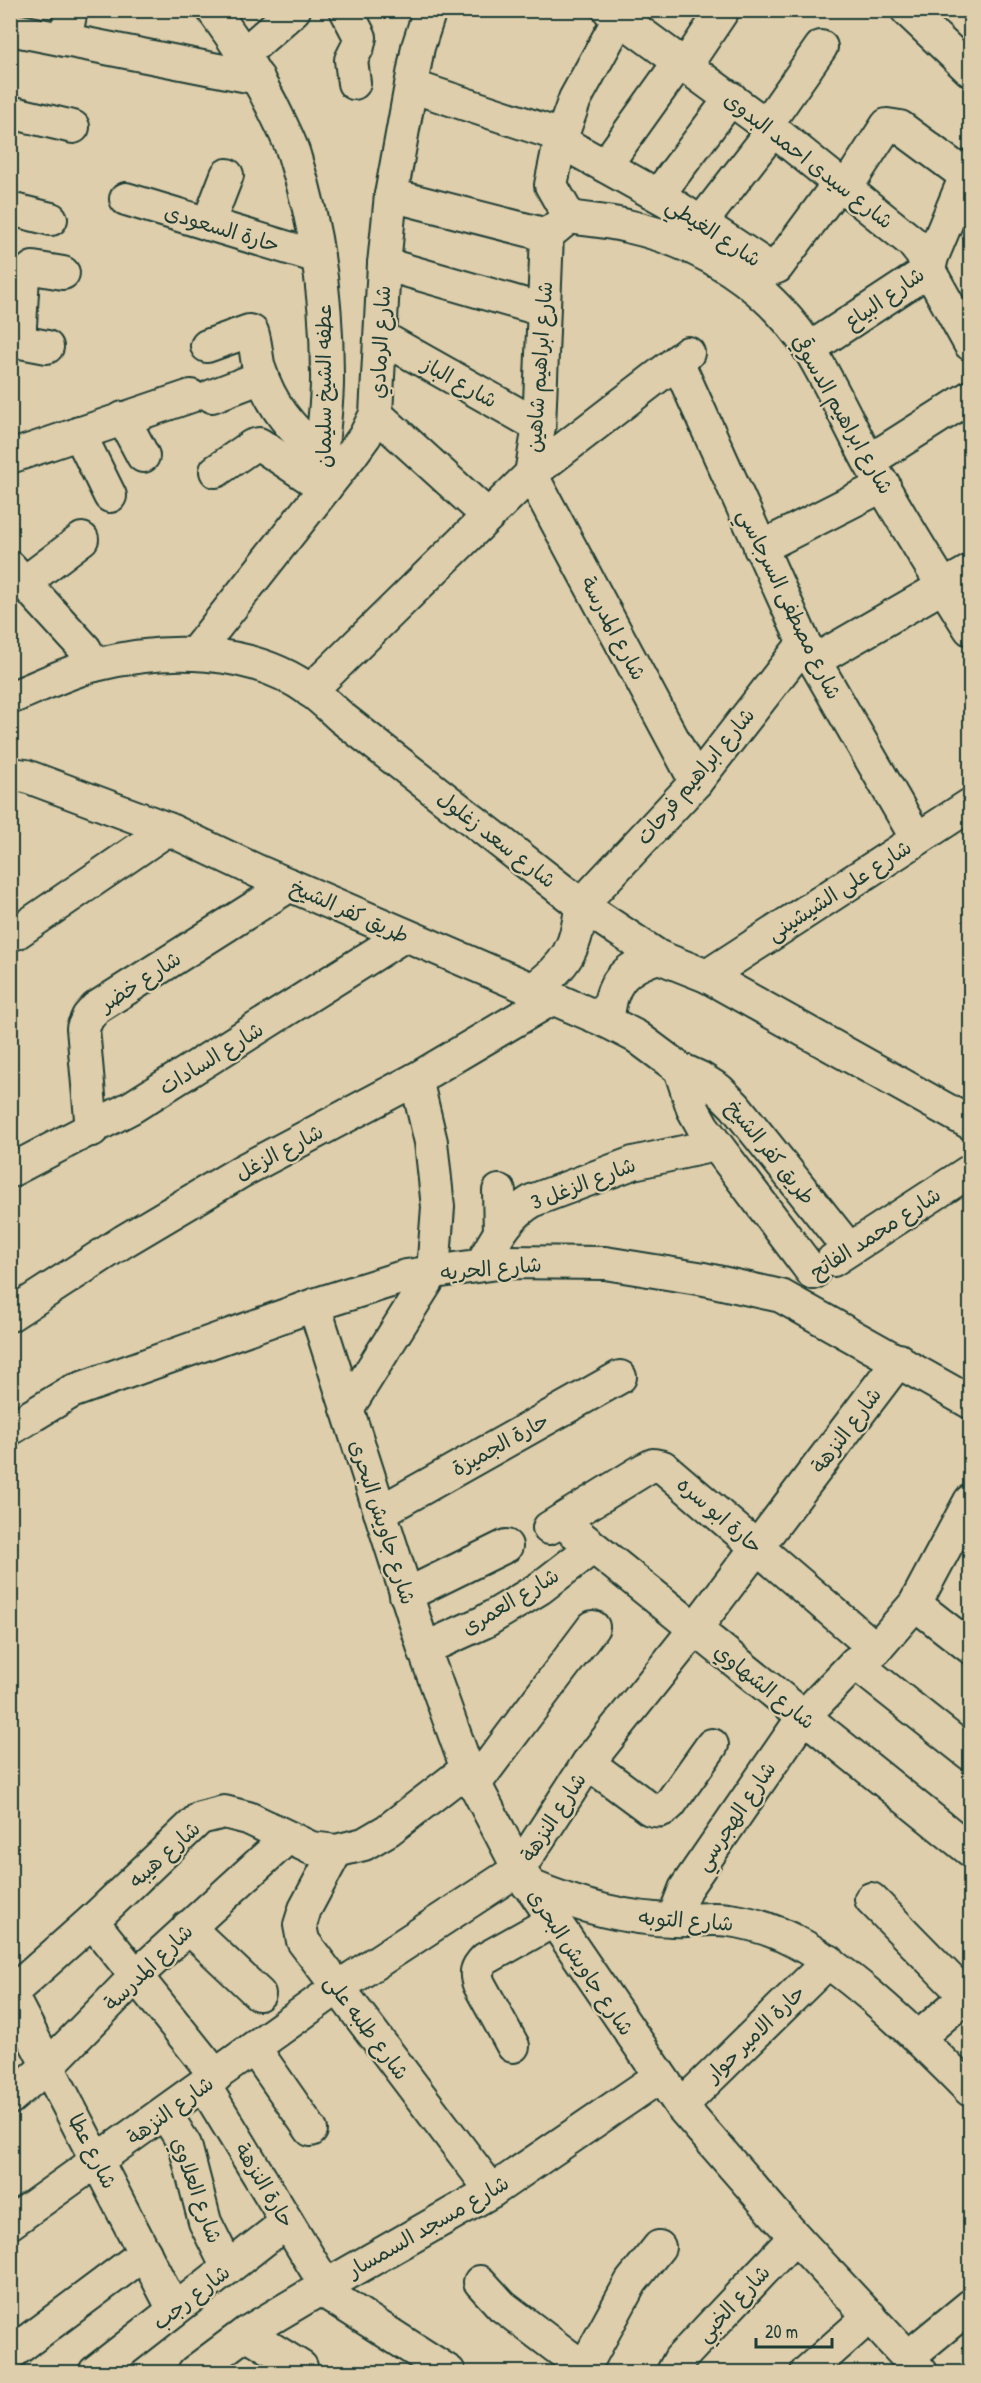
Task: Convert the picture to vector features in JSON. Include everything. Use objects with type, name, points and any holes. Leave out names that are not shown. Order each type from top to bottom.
[{"type":"street","name":"عطفه الشيخ سليمان","points":[[213,10],[252,66],[295,156],[318,257],[322,287],[327,376],[320,453],[325,488]]},
{"type":"street","points":[[10,29],[252,66],[294,10]]},
{"type":"street","points":[[346,10],[360,37],[351,60],[354,83]]},
{"type":"street","name":"شارع الرمادي","points":[[195,653],[365,436],[376,414],[384,264],[391,195],[418,47],[430,10]]},
{"type":"street","points":[[605,166],[723,10]]},
{"type":"street","points":[[907,10],[970,70]]},
{"type":"street","points":[[558,226],[550,185],[561,138],[575,99],[615,14]]},
{"type":"street","name":"شارع سيدى احمد البدوى","points":[[615,14],[770,127],[912,242],[923,256],[970,344]]},
{"type":"street","points":[[701,223],[770,127],[821,47]]},
{"type":"street","name":"شارع الغيطي","points":[[411,86],[561,138],[605,166],[658,195],[774,269],[842,186]]},
{"type":"street","points":[[658,195],[730,98]]},
{"type":"street","points":[[10,112],[73,127]]},
{"type":"street","points":[[842,186],[887,125],[904,129],[968,171]]},
{"type":"street","name":"شارع البياع","points":[[809,349],[929,270],[932,257],[968,171]]},
{"type":"street","points":[[208,224],[227,175]]},
{"type":"street","name":"شارع ابراهيم الدسوقي","points":[[391,195],[558,226],[627,226],[683,243],[735,271],[758,289],[778,310],[809,349],[876,473],[970,629]]},
{"type":"street","name":"حارة السعودى","points":[[126,199],[318,257]]},
{"type":"street","points":[[10,209],[51,219]]},
{"type":"street","name":"شارع ابراهيم شاهين","points":[[310,691],[531,474],[539,426],[543,310],[558,226]]},
{"type":"street","points":[[384,264],[543,310]]},
{"type":"street","points":[[26,343],[23,276],[33,268],[63,273]]},
{"type":"street","points":[[207,346],[250,331],[253,334],[256,358],[273,402],[302,439],[320,453]]},
{"type":"street","name":"شارع الباز","points":[[381,337],[539,426]]},
{"type":"street","name":"شارع مصطفى السرجاسي","points":[[531,474],[683,357],[760,548],[809,652],[917,839]]},
{"type":"street","points":[[10,457],[123,418],[262,376]]},
{"type":"street","points":[[760,548],[876,473],[970,397]]},
{"type":"street","points":[[376,414],[488,516]]},
{"type":"street","points":[[123,418],[142,456]]},
{"type":"street","points":[[79,433],[110,496]]},
{"type":"street","points":[[216,471],[252,446],[259,444],[325,488]]},
{"type":"street","name":"شارع المدرسة","points":[[531,474],[696,782]]},
{"type":"street","points":[[82,539],[18,582],[85,649],[94,665]]},
{"type":"street","points":[[809,652],[970,571]]},
{"type":"street","name":"شارع ابراهيم فرحات","points":[[581,905],[696,782],[809,652]]},
{"type":"street","name":"شارع سعد زغلول","points":[[10,698],[94,665],[130,659],[195,653],[245,661],[275,671],[310,691],[581,905],[659,957],[707,976],[970,1123]]},
{"type":"street","name":"طريق كفر الشيخ","points":[[10,774],[26,776],[168,828],[290,885],[608,1022],[637,1037],[680,1069],[719,1090],[735,1106],[849,1249]]},
{"type":"street","name":"شارع على الشيشينى","points":[[707,976],[970,805]]},
{"type":"street","points":[[16,933],[168,828]]},
{"type":"street","name":"شارع خضر","points":[[92,1130],[83,1035],[88,1017],[96,1008],[290,885]]},
{"type":"street","name":"شارع الزغل","points":[[10,1315],[124,1241],[242,1171],[416,1079],[543,994],[549,978],[564,963],[574,945],[580,926],[581,905]]},
{"type":"street","name":"شارع السادات","points":[[10,1171],[92,1130],[171,1083],[405,935]]},
{"type":"street","points":[[608,1022],[608,1003],[620,979],[641,962],[659,957]]},
{"type":"street","name":"طريق كفر الشيخ","points":[[680,1069],[693,1109],[715,1144],[813,1273]]},
{"type":"street","points":[[347,1409],[433,1272],[438,1207],[431,1142],[416,1079]]},
{"type":"street","name":"شارع الزغل 3","points":[[481,1265],[514,1213],[534,1200],[633,1163],[715,1144]]},
{"type":"street","name":"شارع محمد الفاتح","points":[[781,1296],[970,1171]]},
{"type":"street","points":[[499,1191],[500,1232]]},
{"type":"street","name":"شارع الحريه","points":[[10,1429],[71,1392],[314,1305],[406,1276],[505,1262],[606,1263],[704,1279],[781,1296],[899,1360],[970,1402]]},
{"type":"street","name":"شارع جاويش البحرى","points":[[314,1305],[406,1595],[470,1777],[524,1877],[681,2106],[795,2237],[915,2365]]},
{"type":"street","name":"شارع النزهة","points":[[10,2223],[99,2162],[337,1988],[524,1877],[588,1763],[758,1548],[899,1360]]},
{"type":"street","name":"حارة الجميزة","points":[[380,1512],[620,1377]]},
{"type":"street","name":"حارة ابو سره","points":[[555,1524],[653,1465],[663,1467],[758,1548],[866,1656],[970,1754]]},
{"type":"street","name":"شارع الهجرسي","points":[[673,1920],[685,1889],[804,1716],[866,1656],[915,1604],[970,1503]]},
{"type":"street","name":"شارع الشهاوي","points":[[555,1524],[592,1547],[970,1850]]},
{"type":"street","points":[[406,1595],[506,1546]]},
{"type":"street","name":"شارع العمرى","points":[[424,1649],[484,1622],[540,1588],[592,1547]]},
{"type":"street","points":[[915,1604],[970,1647]]},
{"type":"street","name":"شارع هيبه","points":[[11,1993],[92,1921],[200,1818],[224,1812],[248,1818],[311,1848],[336,1851],[364,1844],[388,1830],[470,1777],[593,1627]]},
{"type":"street","points":[[588,1763],[657,1812],[664,1810],[670,1804],[712,1745]]},
{"type":"street","name":"شارع المدرسة","points":[[10,2098],[49,2065],[136,1976],[188,1927],[287,1838]]},
{"type":"street","name":"شارع طلبه على","points":[[336,1851],[304,1909],[300,1924],[303,1941],[492,2191]]},
{"type":"street","name":"شارع التوبه","points":[[524,1877],[563,1900],[599,1910],[636,1917],[673,1920],[728,1919],[782,1934],[829,1961],[919,2037],[970,2090]]},
{"type":"street","points":[[871,1899],[969,1995],[919,2037]]},
{"type":"street","name":"حارة النزهة","points":[[92,1921],[136,1976],[210,2081],[323,2287]]},
{"type":"street","points":[[513,2046],[479,1984],[476,1976],[478,1966],[485,1959],[553,1921]]},
{"type":"street","points":[[188,1927],[259,1994]]},
{"type":"street","name":"حارة الامير حوار","points":[[681,2106],[829,1961]]},
{"type":"street","name":"شارع عطا","points":[[11,1993],[174,2310]]},
{"type":"street","points":[[254,2048],[311,2130]]},
{"type":"street","name":"شارع مسجد السمسار","points":[[194,2373],[246,2333],[492,2191],[659,2077]]},
{"type":"street","name":"شارع العلاوي","points":[[165,2114],[185,2145],[205,2222],[228,2268]]},
{"type":"street","name":"شارع رجب","points":[[95,2373],[287,2222]]},
{"type":"street","name":"شارع الخبي","points":[[673,2373],[680,2359],[795,2237]]},
{"type":"street","points":[[480,2282],[502,2306],[583,2370],[631,2282],[659,2247]]},
{"type":"street","points":[[10,2354],[145,2253]]},
{"type":"street","points":[[323,2287],[449,2373]]},
{"type":"street","points":[[915,2365],[970,2306]]},
{"type":"street","points":[[828,2366],[870,2316]]},
{"type":"street","points":[[246,2333],[301,2367]]}]
